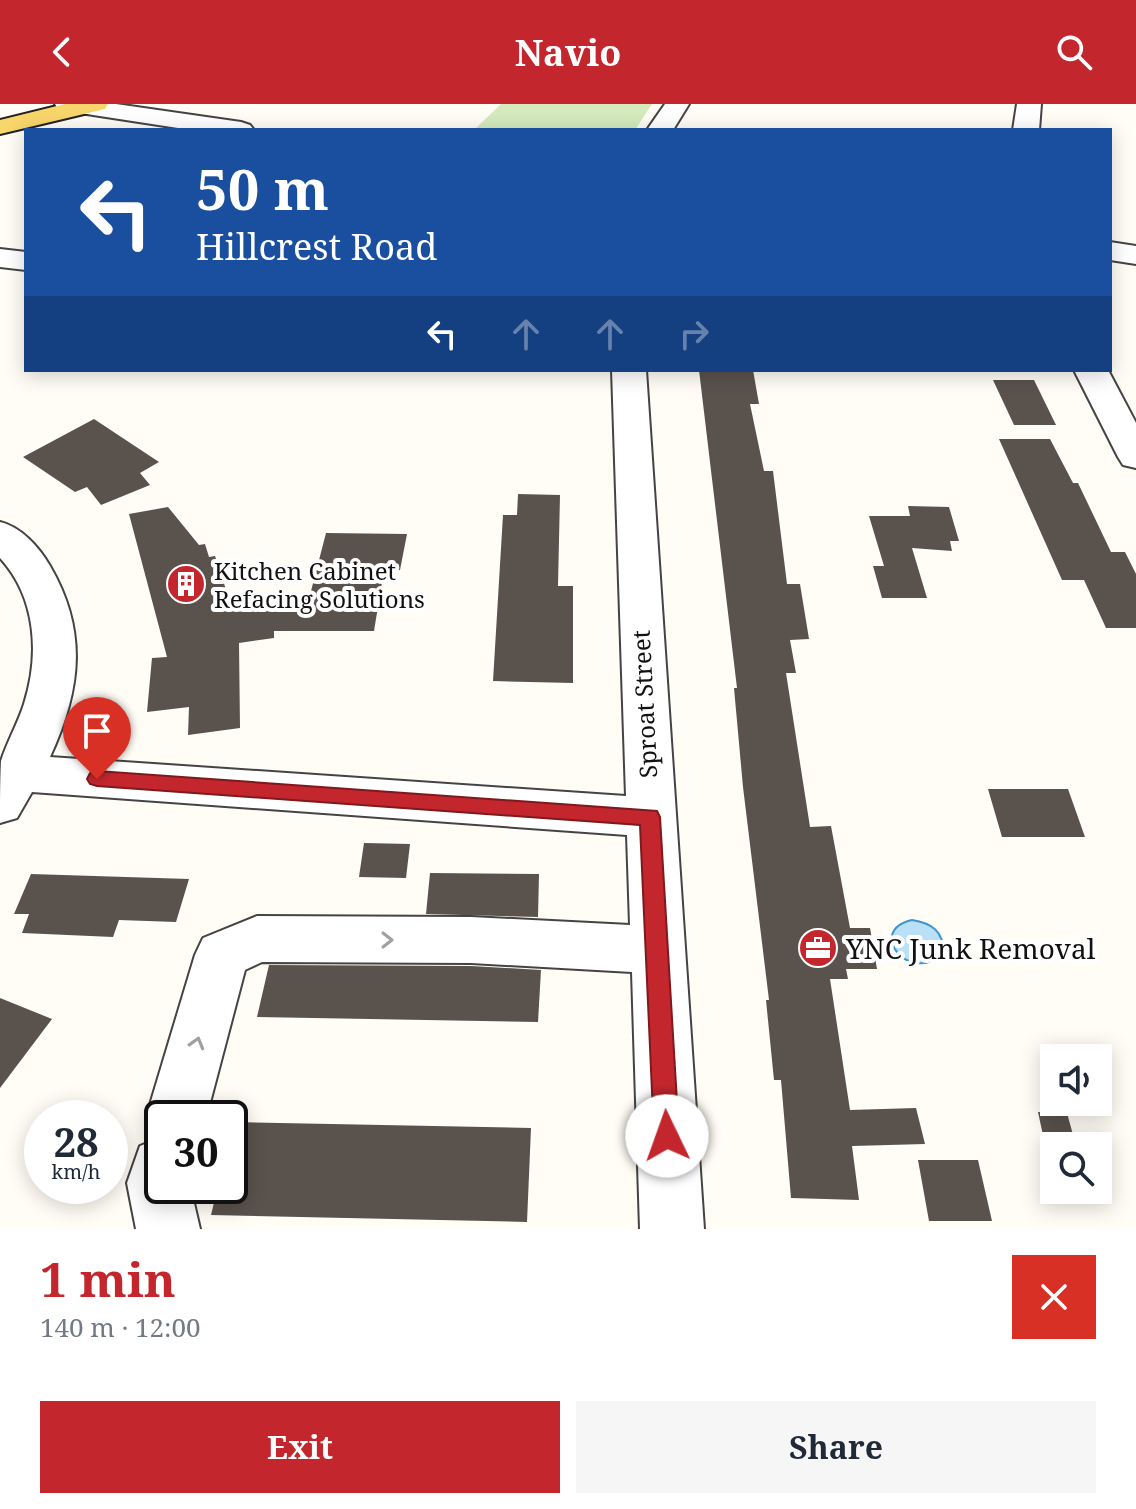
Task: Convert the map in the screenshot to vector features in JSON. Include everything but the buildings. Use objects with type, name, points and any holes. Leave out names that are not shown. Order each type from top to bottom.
[{"type":"main road","points":[[0,127],[83,105]]},
{"type":"street","points":[[661,128],[677,104]]},
{"type":"street","points":[[1026,128],[1029,104]]},
{"type":"street","points":[[83,105],[228,128]]},
{"type":"street","points":[[1112,251],[1136,255]]},
{"type":"street","points":[[0,258],[24,261]]},
{"type":"street","name":"Sproat Street","points":[[629,372],[672,1229]]},
{"type":"street","points":[[1092,372],[1136,457]]},
{"type":"street","points":[[0,534],[31,563],[43,585],[55,650],[50,699],[43,724],[9,788],[650,817]]},
{"type":"street","points":[[181,1100],[222,955],[257,939],[471,940],[656,950]]},
{"type":"street","points":[[163,1204],[168,1229]]},
{"type":"green space","points":[[501,104],[652,104],[636,128],[476,128]]},
{"type":"water","points":[[912,920],[925,923],[939,933],[943,952],[931,961],[918,963],[907,960],[893,944],[892,935],[898,926]]},
{"type":"place","name":"Kitchen Cabinet Refacing Solutions","points":[[186,584]]},
{"type":"place","name":"YNC Junk Removal","points":[[818,948]]},
{"type":"route","points":[[97,779],[650,817],[667,1136]]}]
